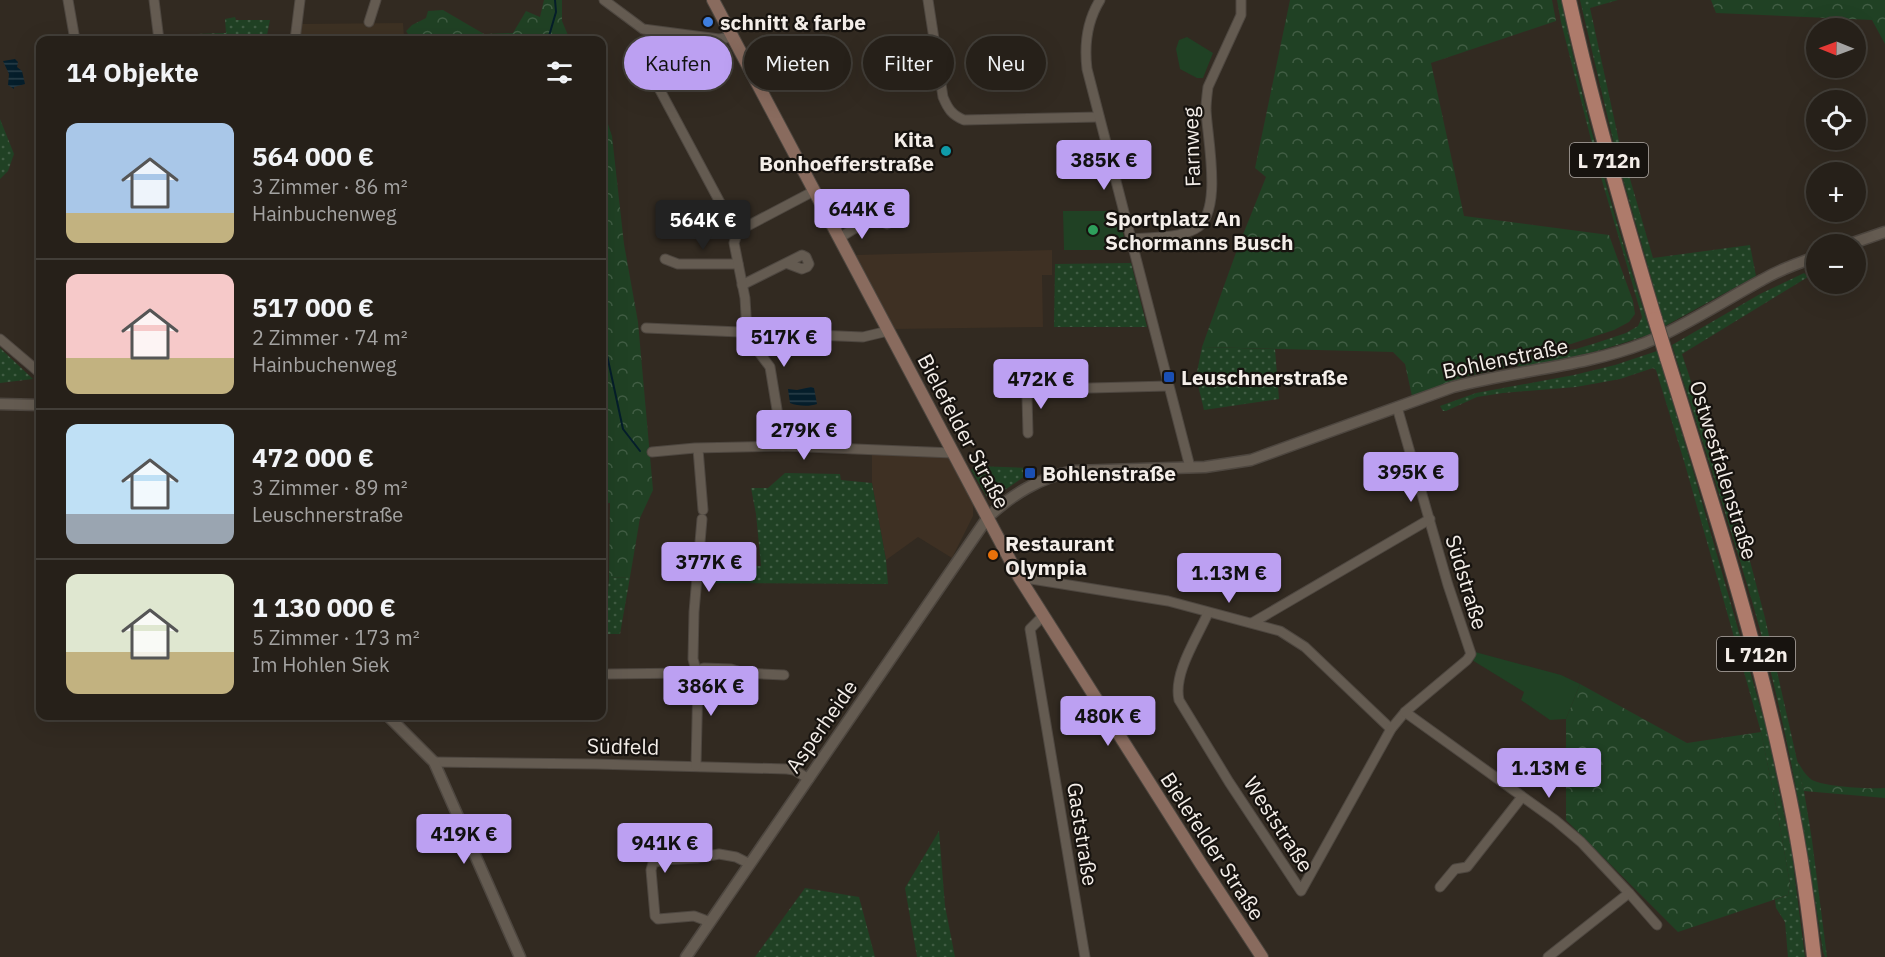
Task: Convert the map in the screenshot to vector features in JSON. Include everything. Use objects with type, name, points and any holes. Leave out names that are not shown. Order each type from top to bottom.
[{"type":"main road","name":"Bielefelder Straße","points":[[713,0],[1019,577],[1262,957]]},
{"type":"main road","name":"Ostwestfalenstraße","points":[[1569,0],[1621,207],[1737,586],[1769,708],[1796,832],[1814,957]]},
{"type":"street","points":[[68,0],[74,36]]},
{"type":"street","points":[[153,0],[158,36]]},
{"type":"street","points":[[296,36],[300,0]]},
{"type":"street","points":[[369,22],[376,0]]},
{"type":"street","points":[[604,0],[643,29],[696,36]]},
{"type":"street","points":[[928,0],[943,97],[947,108],[954,116],[964,120],[1099,117]]},
{"type":"street","points":[[1100,0],[1091,17],[1085,44],[1087,69],[1190,467]]},
{"type":"street","name":"Farnweg","points":[[1131,239],[1180,234],[1198,228],[1205,220],[1213,174],[1206,98],[1208,87],[1241,15],[1241,0]]},
{"type":"street","points":[[660,90],[731,223],[738,231]]},
{"type":"street","points":[[783,446],[770,367],[752,343],[747,332],[745,298],[734,243],[738,231],[814,191]]},
{"type":"street","points":[[839,238],[872,221],[881,220],[887,225]]},
{"type":"street","points":[[1866,239],[1885,232]]},
{"type":"street","points":[[665,259],[678,264],[738,264]]},
{"type":"street","name":"Bohlenstraße","points":[[988,517],[1014,495],[1032,484],[1059,474],[1094,469],[1221,465],[1251,460],[1398,411],[1475,381],[1612,354],[1686,324],[1764,279],[1806,261]]},
{"type":"street","points":[[742,285],[786,263]]},
{"type":"street","points":[[646,328],[863,337],[888,331]]},
{"type":"street","points":[[0,339],[36,370]]},
{"type":"street","points":[[1024,366],[1036,366],[1037,384],[1027,397],[1028,433]]},
{"type":"street","points":[[1037,384],[1052,388],[1168,386]]},
{"type":"street","points":[[0,404],[36,405]]},
{"type":"street","name":"Südstraße","points":[[1391,729],[1405,712],[1467,660],[1471,654],[1448,585],[1398,411]]},
{"type":"street","points":[[652,452],[783,446],[953,453]]},
{"type":"street","points":[[696,766],[698,678],[693,659],[694,612],[702,515],[698,449]]},
{"type":"street","name":"Asperheide","points":[[686,957],[988,517]]},
{"type":"street","points":[[1252,623],[1430,519]]},
{"type":"street","points":[[1019,577],[1168,601],[1280,631],[1305,647],[1391,729]]},
{"type":"street","name":"Weststraße","points":[[1208,613],[1179,674],[1177,691],[1179,700],[1229,782],[1301,891],[1391,729]]},
{"type":"street","name":"Gaststraße","points":[[1043,616],[1030,629],[1085,957]]},
{"type":"street","points":[[609,674],[688,673],[696,670],[731,669],[744,673],[784,675]]},
{"type":"street","points":[[1405,712],[1555,820],[1581,842],[1657,925]]},
{"type":"street","points":[[392,720],[434,762],[520,957]]},
{"type":"street","name":"Südfeld","points":[[434,762],[696,766],[794,770],[808,779]]},
{"type":"street","points":[[1440,887],[1455,869],[1467,867],[1522,797]]},
{"type":"street","points":[[710,922],[694,916],[658,919],[655,916],[651,870],[653,863],[719,854],[736,857],[750,864]]},
{"type":"street","points":[[1548,957],[1629,893]]},
{"type":"shaded area","points":[[403,23],[404,36],[300,36],[302,24]]},
{"type":"shaded area","points":[[1052,250],[1052,275],[1042,275],[1043,327],[894,329],[856,255]]},
{"type":"shaded area","points":[[872,454],[947,456],[973,503],[973,516],[952,558],[918,537],[886,560],[872,483]]},
{"type":"green space","points":[[544,0],[562,0],[562,21],[568,36],[409,36],[406,31],[426,18],[428,11],[443,10],[484,34],[513,33],[526,11],[540,17]]},
{"type":"green space","points":[[1290,0],[1552,0],[1556,21],[1431,63],[1464,216],[1609,235],[1633,301],[1635,314],[1629,322],[1614,330],[1571,344],[1514,351],[1508,355],[1504,368],[1464,377],[1412,396],[1405,364],[1393,352],[1202,347],[1266,177],[1255,168]]},
{"type":"green space","points":[[1557,0],[1561,0],[1602,168],[1651,334],[1577,356],[1534,365],[1516,366],[1515,360],[1519,357],[1576,349],[1626,333],[1638,326],[1642,317],[1598,167]]},
{"type":"green space","points":[[1580,0],[1618,0],[1590,8],[1619,141],[1653,258],[1750,245],[1756,276],[1665,326],[1618,161]]},
{"type":"green space","points":[[1711,0],[1885,0],[1885,44],[1872,20],[1866,18],[1716,13]]},
{"type":"green space","points":[[235,17],[236,20],[270,20],[267,36],[196,36],[196,34],[226,33],[225,19]]},
{"type":"green space","points":[[1187,37],[1213,53],[1203,78],[1197,78],[1180,69],[1176,49],[1179,40]]},
{"type":"green space","points":[[606,118],[612,136],[624,244],[638,322],[653,490],[640,518],[630,577],[609,578],[610,503],[606,503]]},
{"type":"green space","points":[[0,119],[14,154],[8,171],[0,179]]},
{"type":"green space","name":"Sportplatz An Schormanns Busch","points":[[1063,211],[1118,211],[1127,250],[1064,250]]},
{"type":"green space","points":[[1131,263],[1147,327],[1054,327],[1055,264]]},
{"type":"green space","points":[[1804,273],[1806,275],[1806,278],[1682,354],[1750,561],[1765,618],[1804,791],[1827,957],[1823,952],[1793,775],[1764,644],[1733,537],[1672,345],[1760,294]]},
{"type":"green space","points":[[1202,347],[1275,349],[1279,399],[1204,410],[1196,377]]},
{"type":"green space","points":[[0,348],[33,379],[0,383]]},
{"type":"green space","points":[[1657,351],[1767,731],[1791,848],[1805,957],[1788,957],[1785,922],[1776,908],[1775,900],[1788,895],[1790,884],[1761,732],[1656,370],[1653,368],[1620,379],[1576,387],[1477,397],[1446,411],[1443,411],[1440,406],[1476,393],[1574,375]]},
{"type":"green space","points":[[975,466],[1034,470],[996,496],[987,497],[971,470]]},
{"type":"green space","points":[[785,473],[840,474],[841,480],[872,483],[888,584],[707,583],[705,565],[761,566],[751,488],[768,488]]},
{"type":"green space","points":[[630,577],[620,634],[606,634],[609,578]]},
{"type":"green space","points":[[1475,652],[1561,675],[1580,684],[1566,719],[1550,720],[1521,700],[1524,692],[1472,660]]},
{"type":"green space","points":[[1580,684],[1687,743],[1761,732],[1790,884],[1788,895],[1678,932],[1566,820],[1566,719]]},
{"type":"green space","points":[[1797,761],[1812,780],[1837,786],[1885,788],[1885,798],[1804,791]]},
{"type":"green space","points":[[939,831],[945,906],[955,957],[917,957],[905,888]]},
{"type":"green space","points":[[805,888],[859,897],[875,957],[755,957]]},
{"type":"water","points":[[15,59],[18,62],[17,67],[22,71],[25,84],[14,87],[14,89],[8,85],[9,74],[3,61]]},
{"type":"water","points":[[814,388],[817,404],[803,406],[790,403],[788,389]]},
{"type":"waterway","points":[[549,36],[556,12],[555,0]]},
{"type":"waterway","points":[[606,351],[623,429],[640,451]]},
{"type":"place","name":"schnitt & farbe","points":[[708,22]]},
{"type":"place","name":"Kita Bonhoefferstraße","points":[[946,151]]},
{"type":"place","name":"Sportplatz An Schormanns Busch","points":[[1093,230]]},
{"type":"place","name":"Leuschnerstraße","points":[[1169,377]]},
{"type":"place","name":"Bohlenstraße","points":[[1030,473]]},
{"type":"place","name":"Restaurant Olympia","points":[[993,555]]}]
